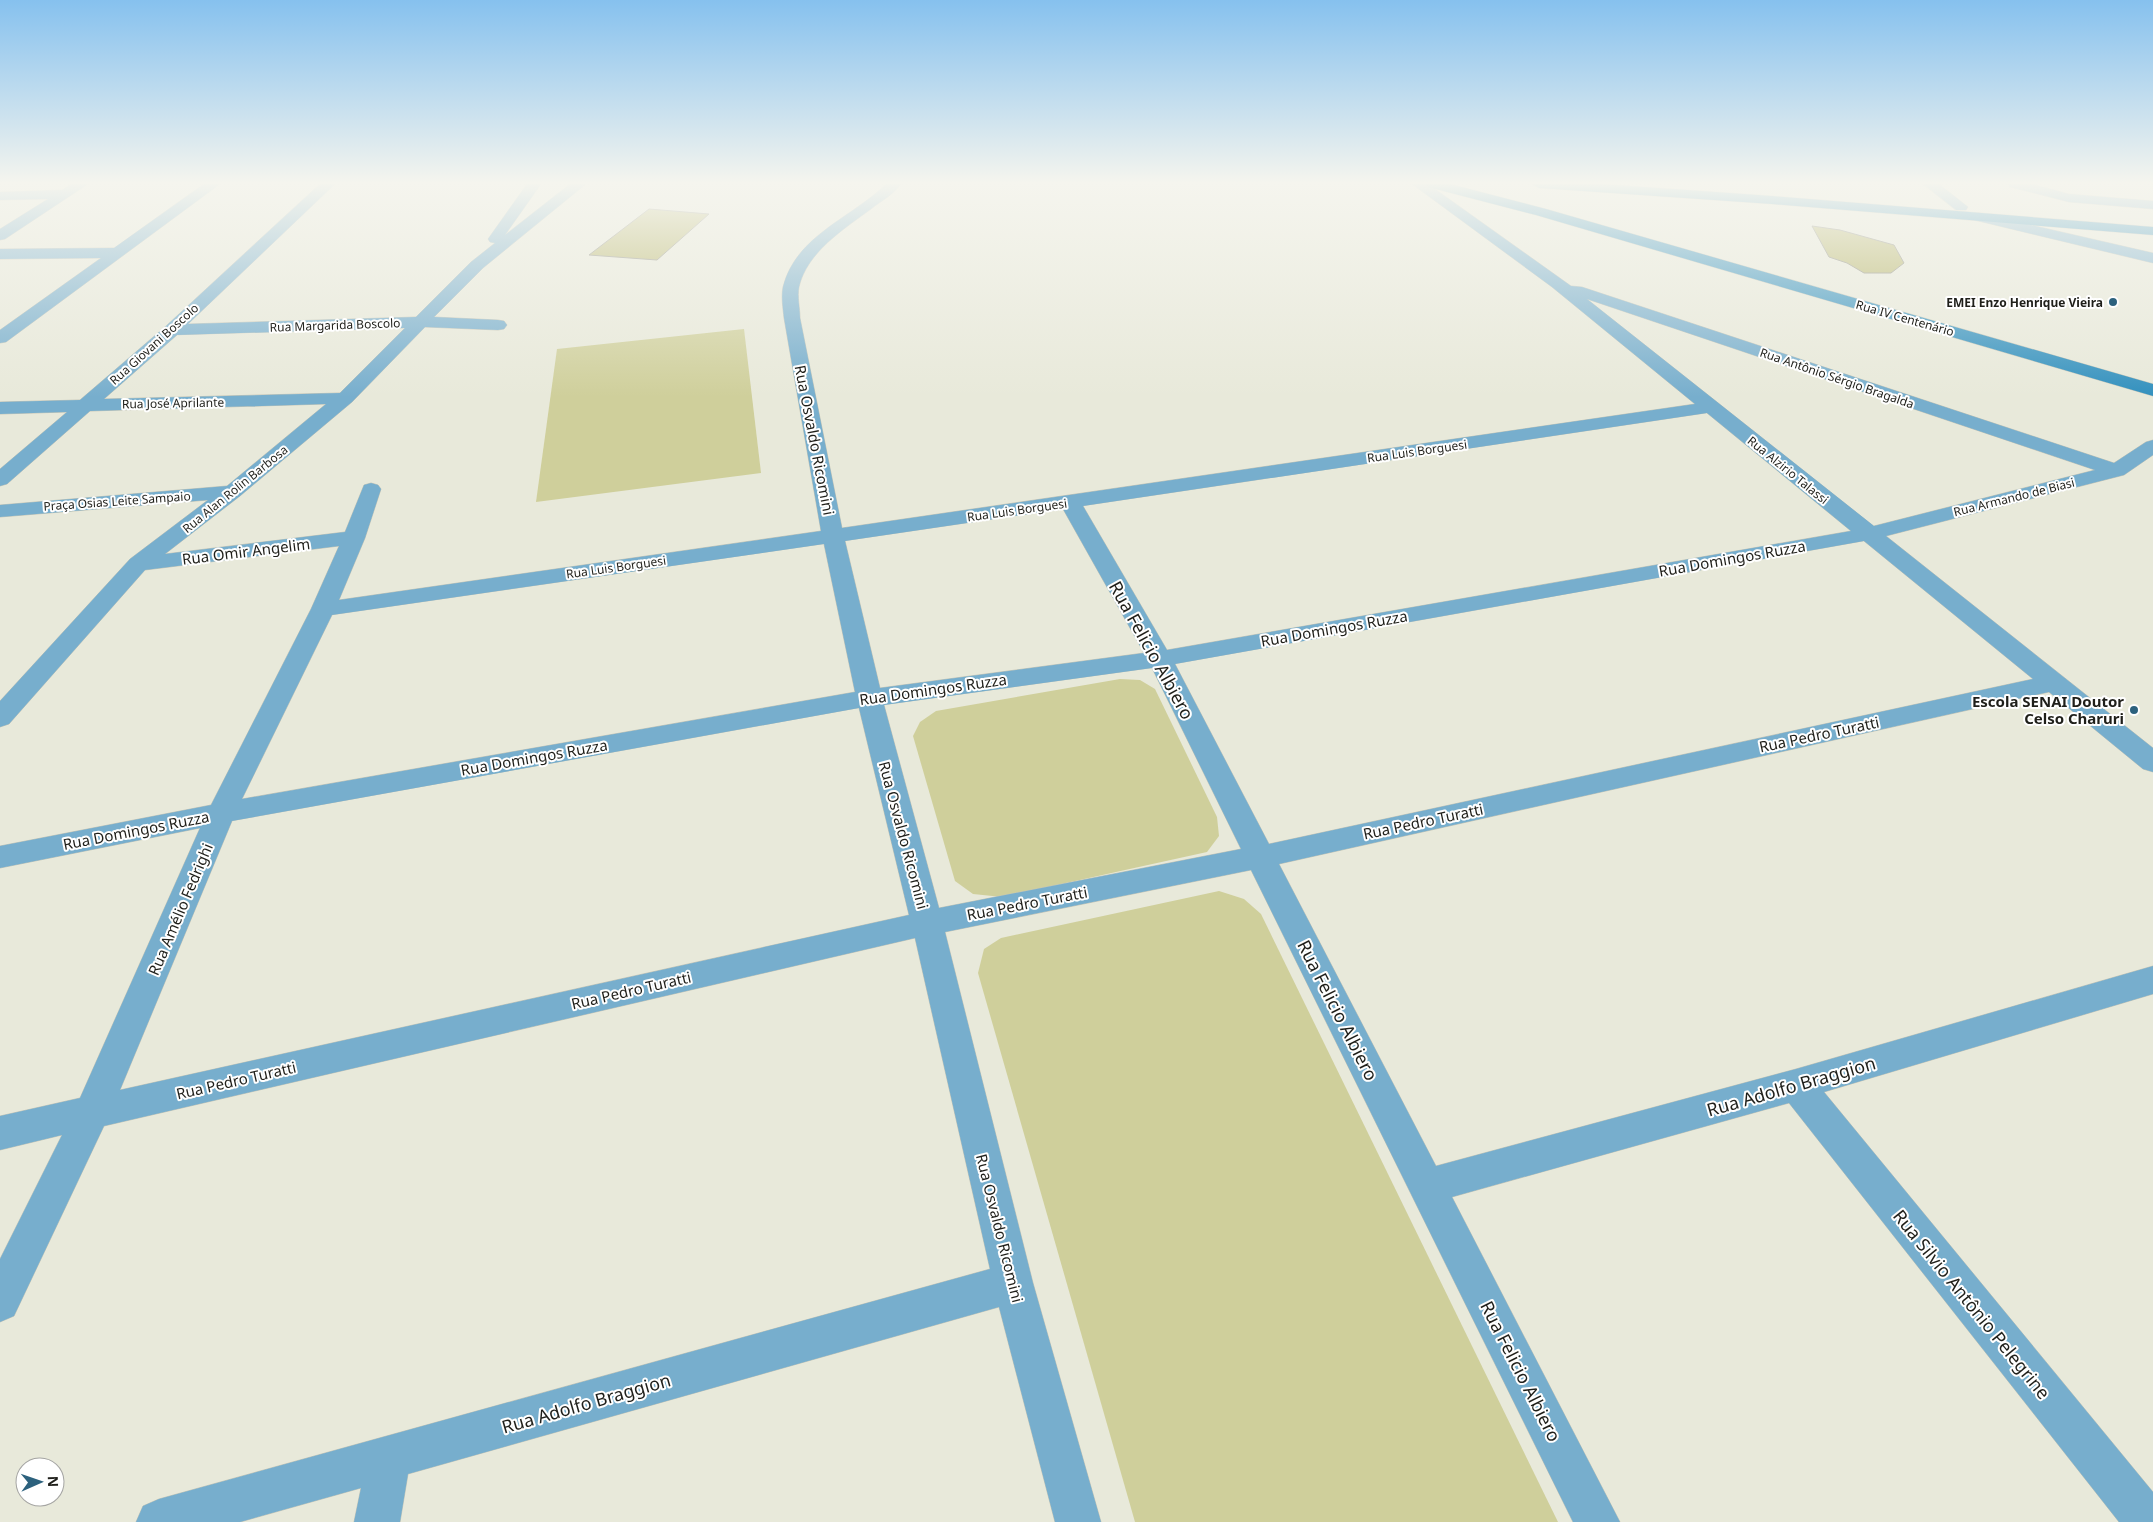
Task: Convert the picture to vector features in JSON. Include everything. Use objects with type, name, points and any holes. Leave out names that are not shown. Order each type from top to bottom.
[{"type":"main road","name":"Rua IV Centenário","points":[[1689,255],[2153,390]]},
{"type":"street","points":[[0,338],[114,255]]},
{"type":"street","name":"Rua Giovani Boscolo","points":[[0,480],[172,330],[252,255]]},
{"type":"street","points":[[477,265],[484,255]]},
{"type":"street","points":[[477,265],[490,255]]},
{"type":"street","name":"Rua Osvaldo Ricomini","points":[[806,255],[798,266],[791,287],[792,318],[832,536],[869,698],[927,923],[1013,1283],[1078,1522]]},
{"type":"street","name":"Rua Alzirio Talassi","points":[[1517,255],[1558,284],[2153,762]]},
{"type":"street","points":[[2140,255],[2153,258]]},
{"type":"street","name":"Rua Alan Rolin Barbosa","points":[[0,718],[138,564],[233,492],[346,398],[477,265]]},
{"type":"street","name":"Rua Antônio Sérgio Bragalda","points":[[1558,284],[2117,471]]},
{"type":"street","name":"Rua Margarida Boscolo","points":[[172,330],[419,322],[498,325]]},
{"type":"street","name":"Rua José Aprilante","points":[[0,408],[346,398]]},
{"type":"street","name":"Rua Luis Borguesi","points":[[323,609],[1070,502],[1710,407]]},
{"type":"street","name":"Rua Armando de Biasi","points":[[1868,534],[2117,471],[2153,446]]},
{"type":"street","name":"Rua Amélio Fedrighi","points":[[0,1302],[92,1113],[221,813],[323,609],[354,538],[371,489]]},
{"type":"street","name":"Praça Osias Leite Sampaio","points":[[0,510],[233,492]]},
{"type":"street","name":"Rua Felicio Albiero","points":[[1070,502],[1160,659],[1597,1522]]},
{"type":"street","name":"Rua Domingos Ruzza","points":[[0,856],[221,813],[869,698],[1160,659],[1868,534]]},
{"type":"street","name":"Rua Omir Angelim","points":[[138,564],[354,538]]},
{"type":"street","name":"Rua Pedro Turatti","points":[[0,1133],[927,923],[1260,857],[2055,682]]},
{"type":"street","name":"Rua Adolfo Braggion","points":[[1427,1186],[1796,1085],[2153,980]]},
{"type":"street","name":"Rua Silvio Antônio Pelegrine","points":[[1796,1085],[2148,1522]]},
{"type":"street","name":"Rua Adolfo Braggion","points":[[159,1522],[1013,1283]]},
{"type":"street","points":[[377,1522],[388,1459]]},
{"type":"green space","points":[[744,329],[761,473],[536,502],[557,349]]},
{"type":"green space","points":[[1120,679],[1140,680],[1155,689],[1217,817],[1219,836],[1207,852],[1002,897],[973,894],[955,881],[913,736],[920,722],[936,711]]},
{"type":"green space","points":[[1219,891],[1244,899],[1261,914],[1558,1522],[1135,1522],[978,973],[984,949],[1001,938]]},
{"type":"building","points":[[589,255],[663,255],[657,260]]},
{"type":"building","points":[[1828,255],[1900,255],[1904,263],[1891,273],[1864,273],[1847,263]]},
{"type":"place","name":"EMEI Enzo Henrique Vieira","points":[[2113,302]]},
{"type":"place","name":"Escola SENAI Doutor Celso Charuri","points":[[2134,710]]}]
